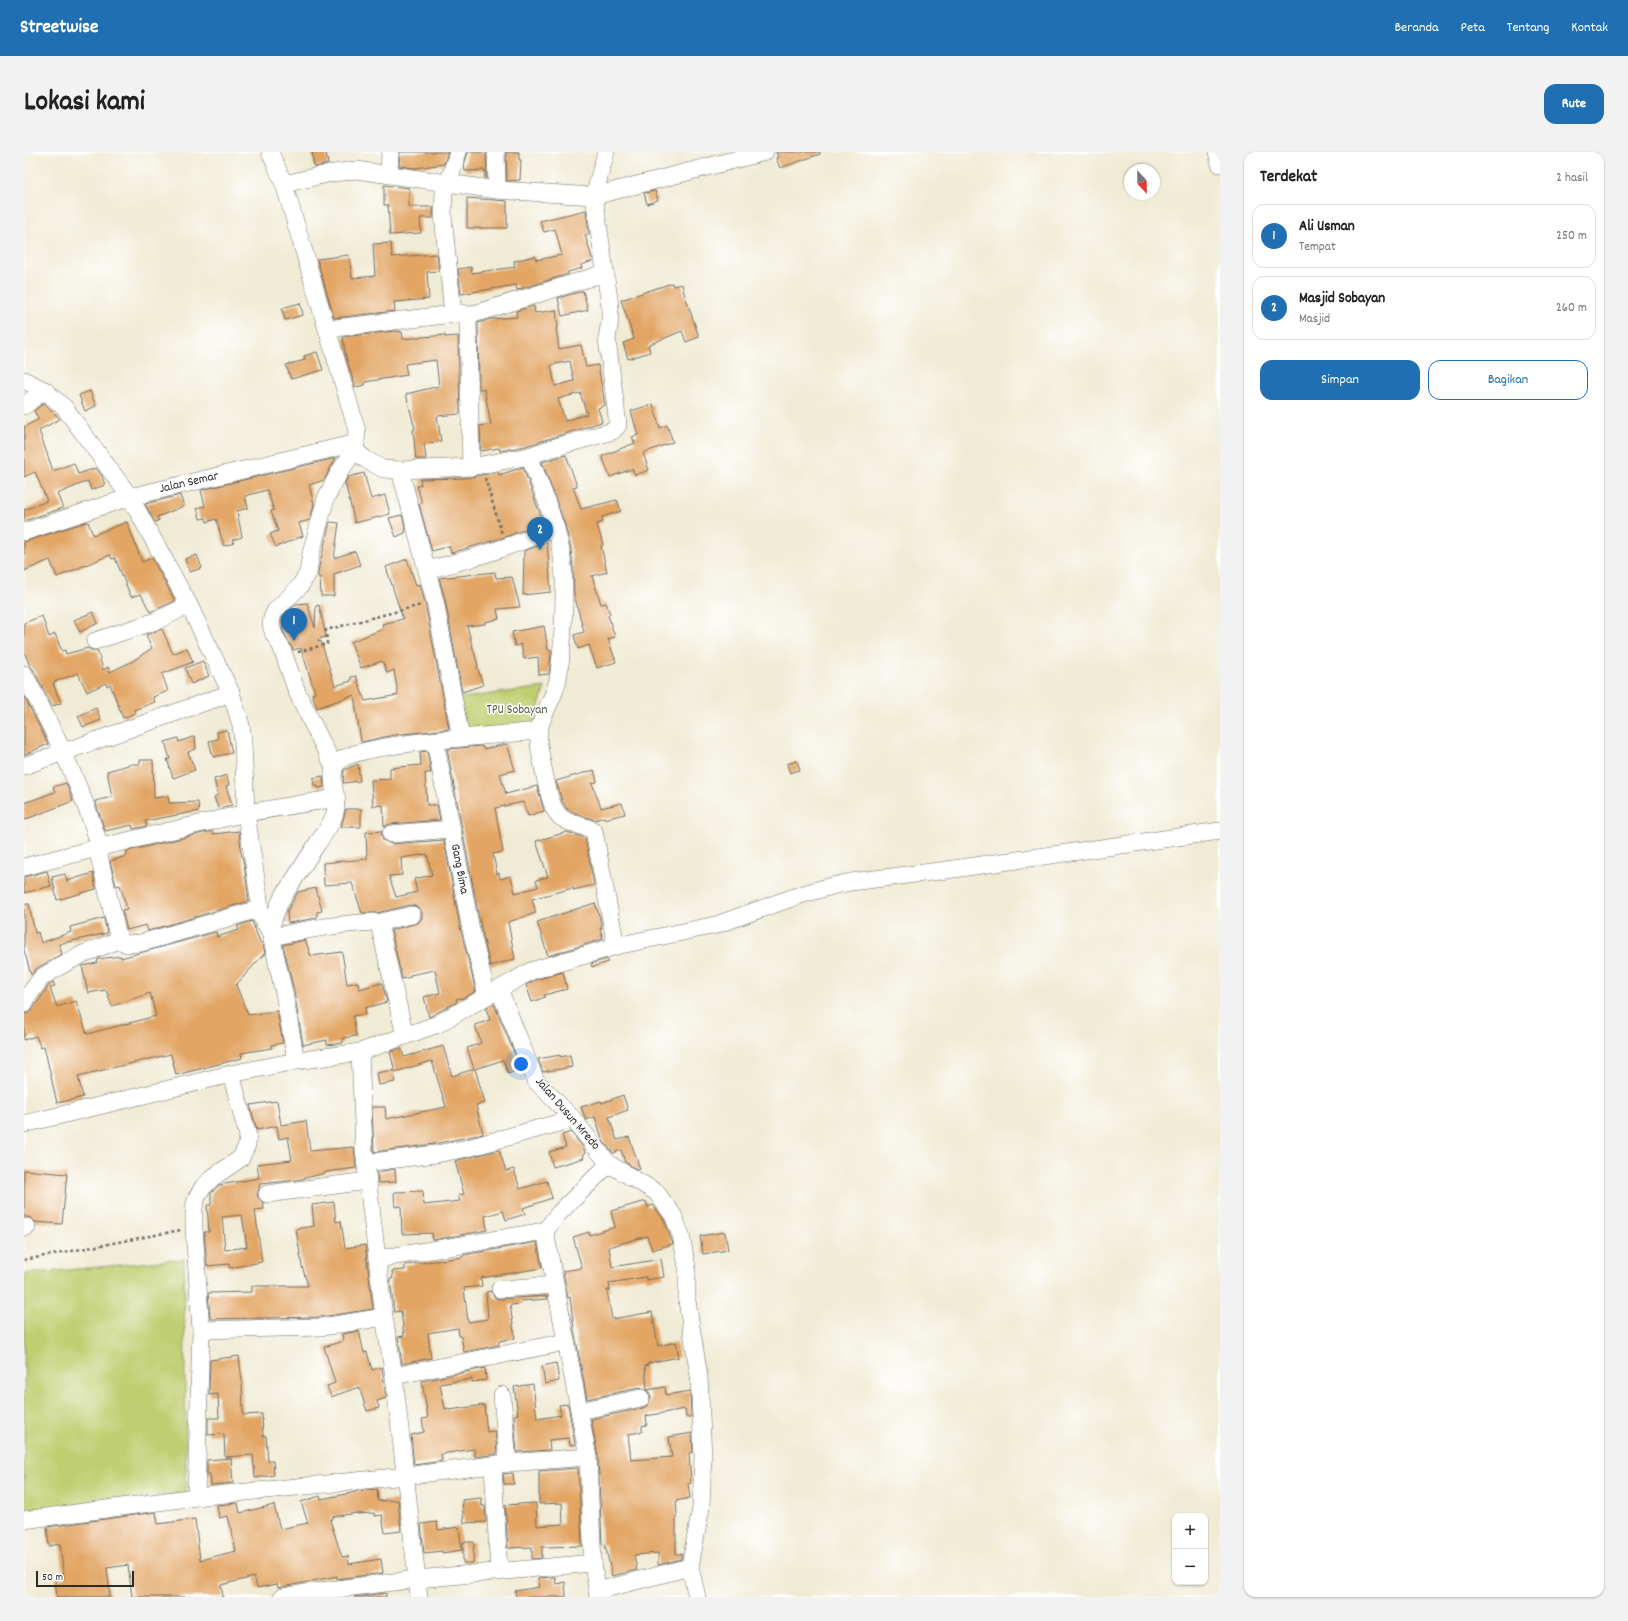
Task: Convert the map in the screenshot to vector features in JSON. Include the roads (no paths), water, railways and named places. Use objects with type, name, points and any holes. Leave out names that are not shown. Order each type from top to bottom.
[{"type":"street","points":[[266,924],[272,921],[284,895],[332,821],[337,798],[333,780],[334,767],[297,692],[281,646],[274,634],[271,624],[272,618],[275,611],[300,586],[308,573],[311,553],[326,498],[340,471],[356,446],[357,431],[284,184],[270,152]]},
{"type":"street","points":[[389,174],[390,152]]},
{"type":"street","points":[[458,152],[448,184],[444,191],[443,216],[470,377],[476,466]]},
{"type":"street","points":[[496,152],[498,190]]},
{"type":"street","points":[[356,446],[365,459],[383,468],[400,470],[476,466],[529,456],[549,448],[613,431],[618,425],[607,339],[610,320],[610,306],[594,196],[606,152]]},
{"type":"street","points":[[284,184],[327,174],[356,170],[498,190],[594,196],[766,152]]},
{"type":"street","points":[[1217,152],[1220,164]]},
{"type":"street","points":[[327,329],[460,315],[605,273]]},
{"type":"street","points":[[24,380],[44,390],[64,407],[130,497],[188,605],[231,693],[239,717],[243,742],[246,813],[259,898],[284,992],[296,1061]]},
{"type":"street","points":[[24,406],[44,390]]},
{"type":"street","name":"Jalan Semar","points":[[24,532],[130,497],[356,446]]},
{"type":"street","points":[[529,456],[556,528],[561,547],[564,583],[558,680],[538,731],[543,765],[554,809],[562,819],[590,829],[595,834],[616,946]]},
{"type":"street","points":[[400,470],[435,601],[461,738]]},
{"type":"street","points":[[427,570],[471,560],[556,528]]},
{"type":"street","points":[[95,641],[156,621],[188,605]]},
{"type":"street","points":[[24,674],[64,753],[92,822],[119,940]]},
{"type":"street","points":[[24,766],[231,693]]},
{"type":"street","points":[[334,767],[342,758],[356,753],[435,741],[538,731]]},
{"type":"street","name":"Gang Bima","points":[[435,741],[470,925],[493,993]]},
{"type":"street","points":[[24,867],[246,813],[337,798]]},
{"type":"street","points":[[391,834],[451,829]]},
{"type":"street","points":[[24,1124],[230,1074],[296,1061],[360,1052],[438,1024],[531,971],[616,946],[716,925],[800,895],[851,882],[939,872],[1220,830]]},
{"type":"street","points":[[24,1004],[42,977],[76,958],[119,940],[127,944],[141,943],[266,924],[314,927],[334,924],[377,923],[412,915]]},
{"type":"street","points":[[377,923],[380,928],[405,1036]]},
{"type":"street","name":"Jalan Dusun Mredo","points":[[493,993],[536,1081],[573,1119],[609,1164],[656,1192],[673,1215],[682,1235],[687,1266],[687,1301],[699,1376],[703,1457],[701,1508],[690,1567]]},
{"type":"street","points":[[360,1052],[365,1163],[384,1317],[394,1376],[419,1597]]},
{"type":"street","points":[[196,1497],[201,1330],[194,1208],[197,1197],[203,1187],[212,1178],[241,1158],[245,1153],[247,1146],[248,1136],[230,1074]]},
{"type":"street","points":[[365,1163],[436,1154],[468,1148],[573,1119]]},
{"type":"street","points":[[377,1259],[545,1231],[560,1213],[609,1164]]},
{"type":"street","points":[[267,1194],[368,1181]]},
{"type":"street","points":[[545,1231],[588,1457],[597,1594],[690,1567],[697,1597]]},
{"type":"street","points":[[500,1289],[555,1286]]},
{"type":"street","points":[[201,1330],[322,1327],[384,1317]]},
{"type":"street","points":[[394,1376],[566,1342]]},
{"type":"street","points":[[499,1572],[502,1396]]},
{"type":"street","points":[[579,1411],[641,1398]]},
{"type":"street","points":[[24,1520],[196,1497],[405,1476],[500,1464],[588,1457]]},
{"type":"street","points":[[282,1597],[347,1592],[417,1579],[594,1563]]},
{"type":"place","name":"Masjid Sobayan","points":[[540,550]]},
{"type":"place","name":"Ali Usman","points":[[294,641]]},
{"type":"park label","name":"TPU Sobayan","points":[[517,710]]}]
